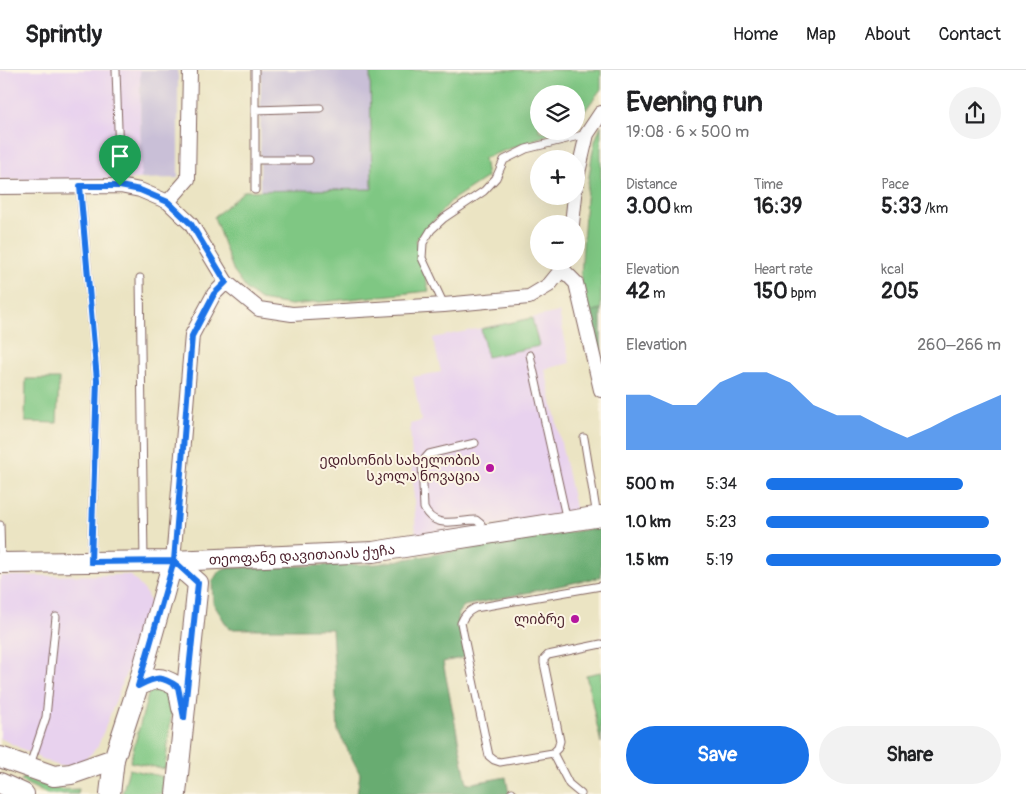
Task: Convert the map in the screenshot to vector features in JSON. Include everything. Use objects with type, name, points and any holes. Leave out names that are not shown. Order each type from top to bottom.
[{"type":"main road","name":"თეოფანე დავითაიას ქუჩა","points":[[0,563],[174,561],[373,552],[599,516]]},
{"type":"main road","points":[[110,794],[114,759],[138,686],[174,561],[198,583],[176,794]]},
{"type":"main road","points":[[138,686],[153,679],[165,679],[178,687],[184,718]]},
{"type":"main road","points":[[0,757],[54,776],[71,774],[114,759]]},
{"type":"main road","points":[[0,783],[24,794]]},
{"type":"street","points":[[168,202],[188,179],[190,70]]},
{"type":"street","points":[[584,150],[588,134],[601,113]]},
{"type":"street","points":[[0,187],[120,186],[140,190],[168,202],[191,224],[226,282],[259,309],[292,314],[529,298],[549,285],[560,270]]},
{"type":"street","points":[[567,270],[576,283],[601,390]]},
{"type":"street","points":[[174,561],[192,336],[214,294],[226,282]]},
{"type":"lane","points":[[116,70],[120,186]]},
{"type":"lane","points":[[255,70],[256,190]]},
{"type":"lane","points":[[255,110],[320,108]]},
{"type":"lane","points":[[444,305],[422,258],[423,243],[431,230],[444,218],[484,190],[496,178],[504,160],[526,149],[588,134]]},
{"type":"lane","points":[[255,160],[309,160]]},
{"type":"lane","points":[[80,186],[97,380],[91,562]]},
{"type":"lane","points":[[140,278],[144,561]]},
{"type":"lane","points":[[530,355],[567,521]]},
{"type":"lane","points":[[584,438],[599,516]]},
{"type":"lane","points":[[475,443],[429,454],[422,462],[424,508],[427,515],[435,520],[451,523],[476,520],[481,524],[483,535]]},
{"type":"lane","points":[[0,525],[0,563]]},
{"type":"lane","points":[[601,586],[475,608],[464,616],[461,623],[489,756],[500,762],[553,753],[558,748],[560,741],[544,659],[548,655],[601,644]]},
{"type":"lane","points":[[29,767],[46,717],[56,617]]},
{"type":"lane","points":[[553,753],[570,784],[580,794]]},
{"type":"shaded area","points":[[0,70],[140,70],[141,179],[0,180]]},
{"type":"shaded area","points":[[140,70],[177,70],[178,178],[141,179]]},
{"type":"shaded area","points":[[261,70],[370,70],[372,190],[260,191]]},
{"type":"shaded area","name":"ედისონის სახელობის სკოლა ნოვაცია","points":[[559,312],[570,363],[545,369],[576,512],[416,538],[410,424],[421,421],[413,377],[441,372],[433,338]]},
{"type":"shaded area","points":[[128,575],[145,591],[150,606],[148,617],[98,746],[82,761],[73,765],[60,766],[0,738],[0,576]]},
{"type":"green space","points":[[370,70],[601,70],[601,89],[585,111],[585,85],[530,85],[530,140],[533,140],[484,158],[487,177],[452,200],[416,240],[429,291],[291,305],[260,300],[247,290],[234,272],[214,217],[244,191],[372,189]]},
{"type":"green space","points":[[601,125],[601,309],[585,313],[580,291],[581,270],[585,270],[586,198],[595,141]]},
{"type":"green space","points":[[601,309],[601,372],[585,313]]},
{"type":"green space","points":[[532,318],[539,346],[487,357],[481,329]]},
{"type":"green space","points":[[26,379],[59,379],[57,423],[25,422]]},
{"type":"green space","points":[[601,527],[601,577],[464,606],[459,612],[457,620],[466,657],[443,662],[467,784],[506,777],[509,794],[357,794],[360,774],[338,731],[332,629],[229,629],[213,603],[212,582],[219,571],[229,568],[376,564]]},
{"type":"green space","points":[[601,672],[601,743],[586,675]]},
{"type":"green space","points":[[164,688],[173,699],[165,769],[130,762],[148,695],[151,689]]},
{"type":"green space","points":[[129,769],[164,777],[162,794],[122,794]]},
{"type":"green space","points":[[23,778],[50,787],[79,789],[78,794],[47,794],[21,781]]},
{"type":"place","name":"ედისონის სახელობის სკოლა ნოვაცია","points":[[490,468]]},
{"type":"place","name":"ლიბრე","points":[[575,619]]},
{"type":"route","points":[[120,186],[80,186],[97,380],[91,562],[174,561],[138,686],[153,679],[165,679],[178,687],[184,718],[198,583],[174,561],[192,336],[214,294],[226,282],[191,224],[168,202],[140,190],[120,186]]}]
